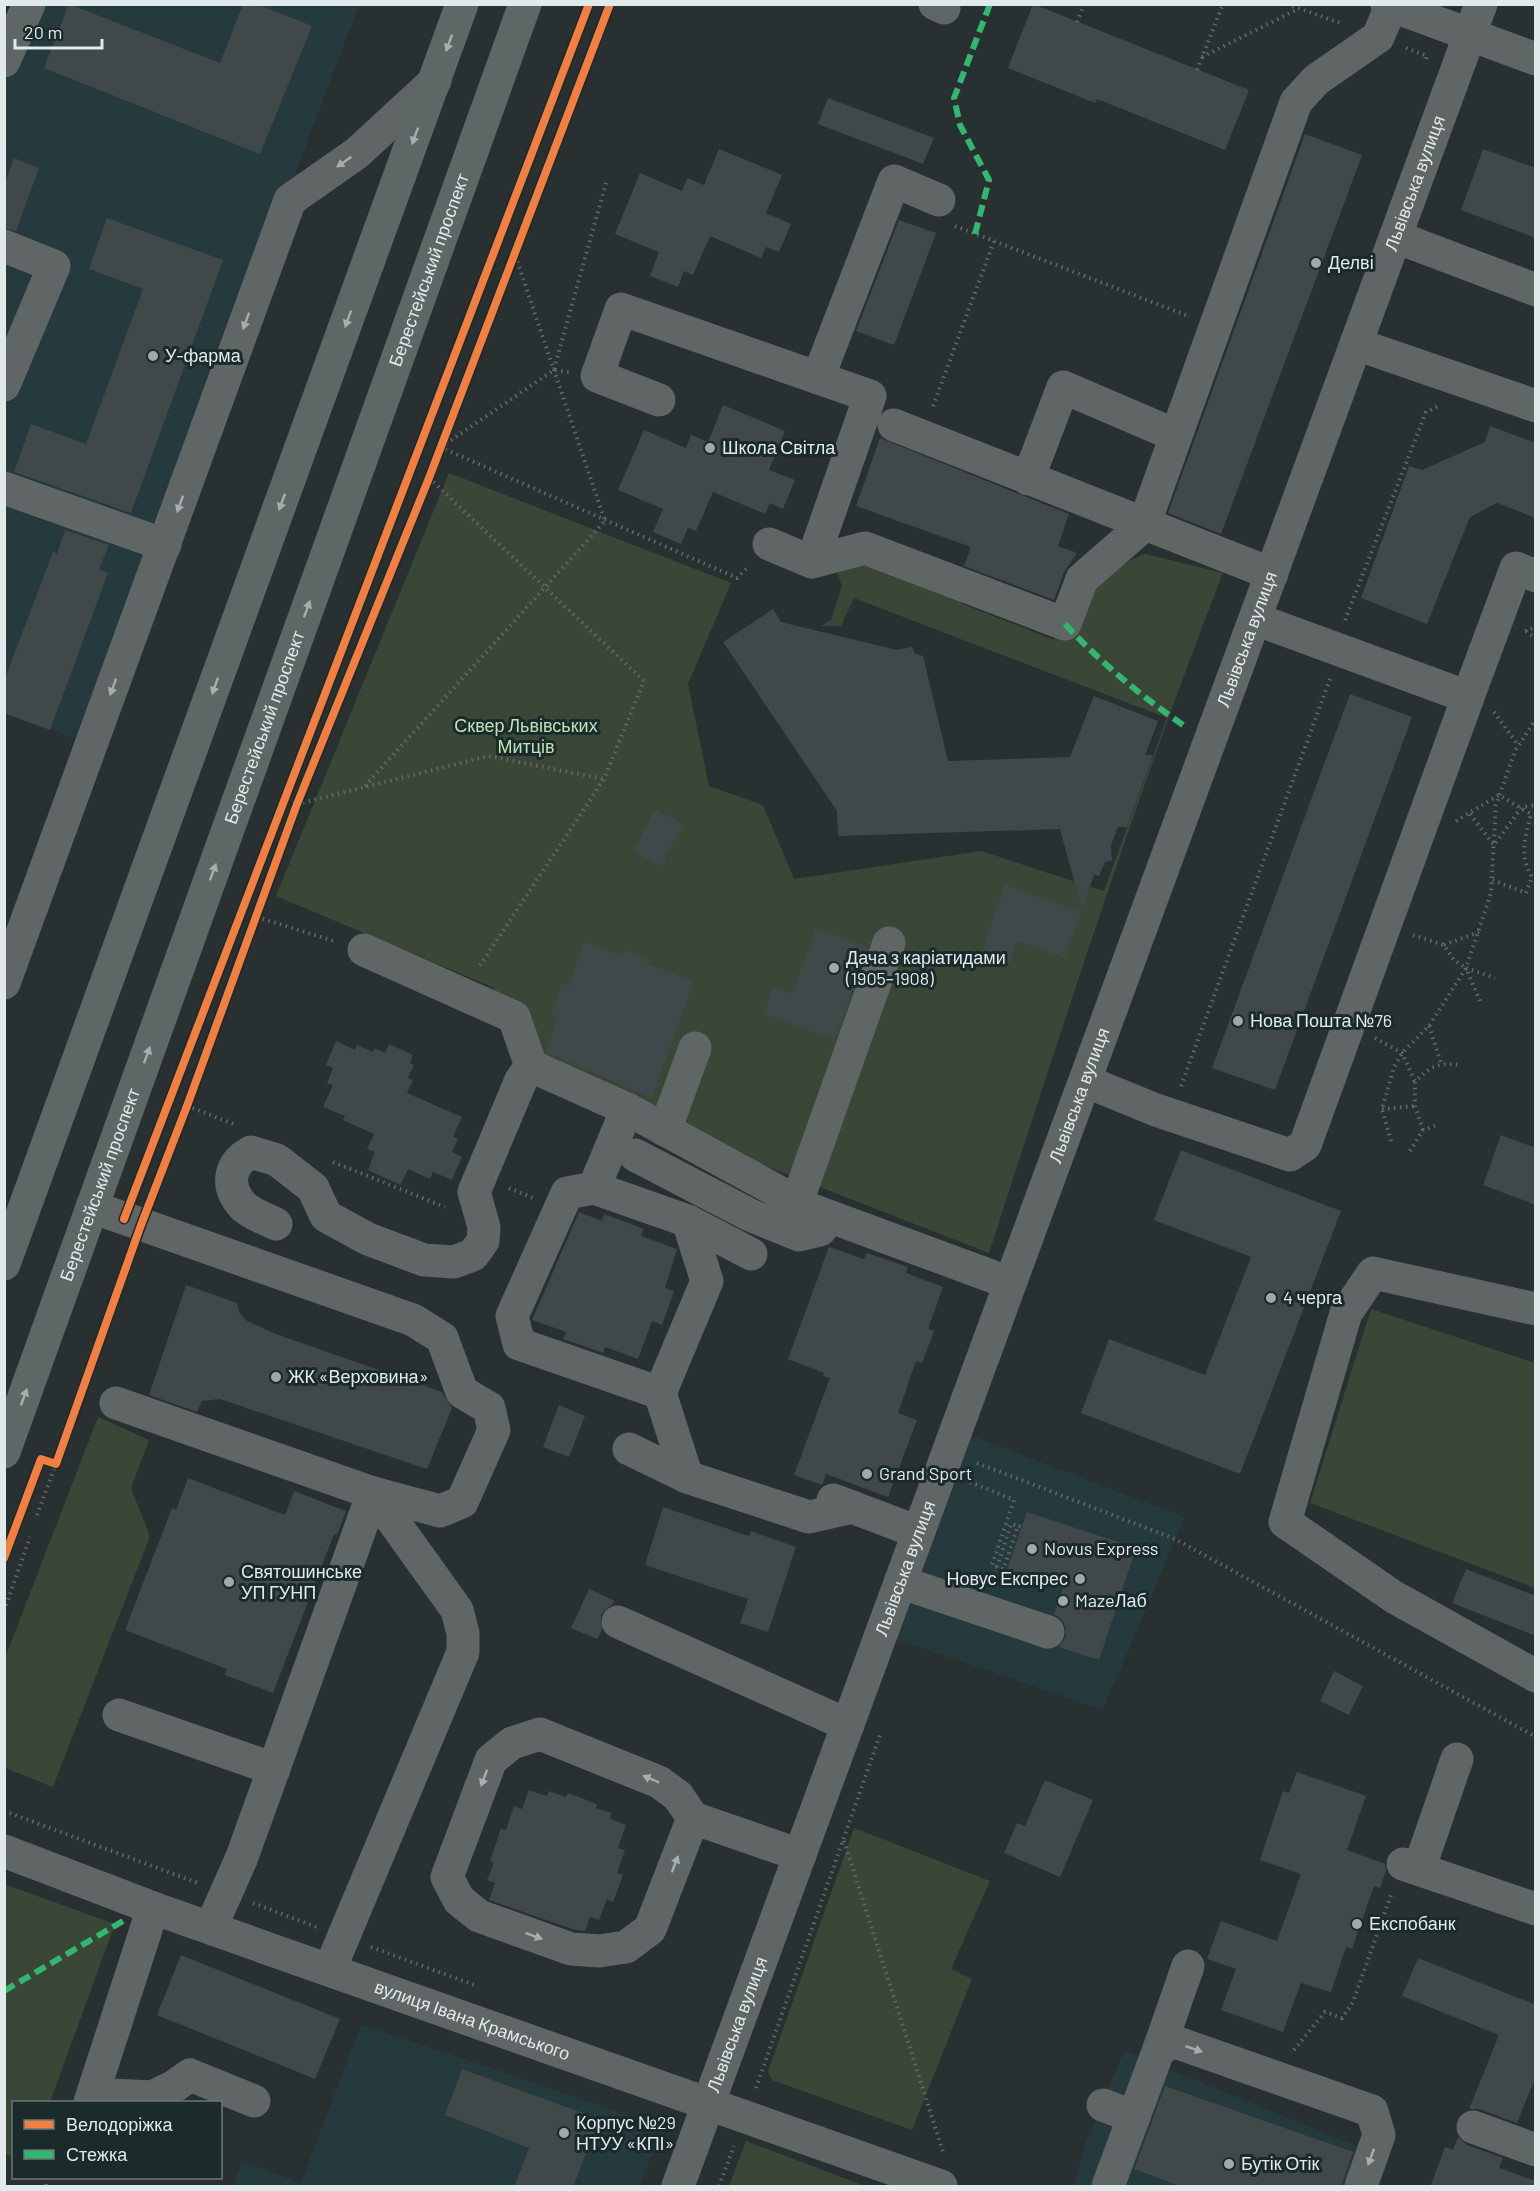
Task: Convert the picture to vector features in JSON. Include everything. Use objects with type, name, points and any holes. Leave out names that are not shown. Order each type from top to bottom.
[{"type":"main road","points":[[4,1264],[462,4]]},
{"type":"main road","name":"Берестейський проспект","points":[[4,1452],[525,4]]},
{"type":"street","points":[[4,61],[28,4]]},
{"type":"street","name":"Львівська вулиця","points":[[678,2187],[848,1725],[928,1517],[1010,1283],[1481,4]]},
{"type":"street","points":[[769,544],[812,562],[865,548],[1065,624],[1082,579],[1144,525],[1296,102],[1316,80],[1378,37],[1389,5],[1536,60]]},
{"type":"street","points":[[4,983],[13,931],[165,545],[290,200],[357,153],[435,81]]},
{"type":"street","points":[[818,378],[894,181],[939,200]]},
{"type":"street","points":[[1396,237],[1536,290]]},
{"type":"street","points":[[4,246],[54,266],[4,385]]},
{"type":"street","points":[[659,400],[597,376],[621,309],[870,396],[812,562]]},
{"type":"street","points":[[1356,344],[1536,406]]},
{"type":"street","points":[[1028,479],[1064,387],[1175,435]]},
{"type":"street","points":[[908,431],[1272,574]]},
{"type":"street","points":[[4,488],[165,545]]},
{"type":"street","points":[[1085,1081],[1170,1115],[1290,1155],[1305,1145],[1479,702],[1516,568],[1536,576]]},
{"type":"street","points":[[1255,619],[1479,702]]},
{"type":"street","points":[[797,1202],[889,943]]},
{"type":"street","points":[[364,950],[514,1017],[531,1066],[627,1109],[830,1218],[1010,1283]]},
{"type":"street","points":[[665,1130],[695,1048]]},
{"type":"street","points":[[276,1224],[243,1206],[234,1189],[231,1173],[238,1159],[251,1152],[277,1160],[313,1188],[326,1216],[368,1239],[424,1260],[454,1262],[473,1256],[483,1242],[484,1227],[474,1192],[521,1080],[531,1066]]},
{"type":"street","points":[[594,1188],[627,1109]]},
{"type":"street","points":[[635,1155],[750,1215],[799,1234],[820,1230],[830,1218]]},
{"type":"street","points":[[660,1393],[519,1344],[512,1316],[567,1193],[594,1188],[688,1221],[751,1254]]},
{"type":"street","points":[[92,1207],[413,1320],[442,1338],[462,1392],[489,1408],[494,1431],[462,1502],[440,1511],[373,1493],[116,1403]]},
{"type":"street","points":[[687,1477],[660,1393],[707,1281],[688,1221]]},
{"type":"street","points":[[1536,1309],[1373,1273],[1346,1313],[1285,1522],[1394,1598],[1536,1676]]},
{"type":"street","points":[[629,1449],[687,1477],[808,1517],[839,1502],[928,1517]]},
{"type":"street","points":[[211,1927],[242,1857],[373,1493]]},
{"type":"street","points":[[330,1969],[463,1652],[463,1633],[457,1610],[373,1493]]},
{"type":"street","points":[[888,1499],[928,1517],[1048,1632]]},
{"type":"street","points":[[618,1622],[848,1725]]},
{"type":"street","points":[[119,1715],[274,1769]]},
{"type":"street","points":[[693,1818],[650,1929],[626,1947],[599,1952],[571,1949],[479,1916],[459,1900],[447,1877],[491,1760],[512,1743],[540,1734],[659,1782],[678,1796],[693,1818],[800,1855]]},
{"type":"street","points":[[1456,1758],[1411,1867],[1536,1909]]},
{"type":"street","name":"вулиця Івана Крамського","points":[[4,1851],[153,1908],[941,2187]]},
{"type":"street","points":[[153,1908],[92,2098],[152,2097],[173,2087],[190,2075],[254,2101]]},
{"type":"street","points":[[1108,2187],[1188,1966]]},
{"type":"street","points":[[1159,2049],[1175,2042],[1372,2111],[1380,2135],[1361,2187]]},
{"type":"street","points":[[1103,2105],[1134,2117]]},
{"type":"street","points":[[1473,2127],[1536,2150]]},
{"type":"path","points":[[37,1515],[141,1225],[297,804],[429,478],[610,4]]},
{"type":"path","points":[[1077,22],[1084,4]]},
{"type":"path","points":[[1197,70],[1222,4]]},
{"type":"path","points":[[1202,57],[1298,9]]},
{"type":"path","points":[[440,447],[554,370],[606,183]]},
{"type":"path","points":[[939,200],[948,224],[1214,326]]},
{"type":"path","points":[[908,431],[994,241]]},
{"type":"path","points":[[515,255],[605,520]]},
{"type":"path","points":[[554,370],[597,376]]},
{"type":"path","points":[[1170,1115],[1340,651],[1342,628],[1426,412],[1442,404]]},
{"type":"path","points":[[440,447],[737,578],[769,544]]},
{"type":"path","points":[[429,478],[644,681],[604,779],[462,993]]},
{"type":"path","points":[[365,786],[605,520]]},
{"type":"path","points":[[1526,631],[1536,639]]},
{"type":"path","points":[[1479,702],[1518,745]]},
{"type":"path","points":[[1390,1141],[1382,1109],[1394,1067],[1402,1053],[1429,1026],[1466,969],[1493,880],[1499,795],[1518,745],[1536,719]]},
{"type":"path","points":[[297,804],[489,756],[604,779]]},
{"type":"path","points":[[1493,880],[1526,893],[1532,877],[1524,864],[1524,843],[1531,814],[1499,795]]},
{"type":"path","points":[[1453,823],[1499,795]]},
{"type":"path","points":[[1494,845],[1522,807],[1536,805]]},
{"type":"path","points":[[1470,814],[1494,845]]},
{"type":"path","points":[[257,917],[364,950]]},
{"type":"path","points":[[1412,935],[1444,945],[1479,932]]},
{"type":"path","points":[[1444,945],[1454,960],[1466,969],[1496,978]]},
{"type":"path","points":[[1466,969],[1480,1001]]},
{"type":"path","points":[[1429,1026],[1441,1063]]},
{"type":"path","points":[[1373,1037],[1402,1053],[1415,1082],[1415,1106],[1423,1130]]},
{"type":"path","points":[[1415,1082],[1427,1069],[1441,1063],[1461,1065]]},
{"type":"path","points":[[1382,1109],[1415,1106]]},
{"type":"path","points":[[1410,1151],[1423,1130],[1437,1125]]},
{"type":"path","points":[[481,1177],[560,1208]]},
{"type":"path","points":[[4,1558],[41,1460],[56,1464]]},
{"type":"path","points":[[928,1517],[1014,1500],[992,1565],[1003,1569],[1020,1527]]},
{"type":"path","points":[[928,1517],[1175,1539],[1536,1737]]},
{"type":"path","points":[[4,1611],[30,1537]]},
{"type":"path","points":[[4,1592],[10,1593]]},
{"type":"path","points":[[843,1839],[943,2152]]},
{"type":"path","points":[[1273,2076],[1325,2012],[1342,2018],[1353,2001],[1411,1867]]},
{"type":"path","points":[[719,2187],[736,2139]]},
{"type":"shaded area","points":[[25,5],[359,5],[161,530],[77,739],[5,713],[4,53]]},
{"type":"shaded area","points":[[967,1434],[1185,1517],[1103,1710],[893,1638]]},
{"type":"shaded area","points":[[361,2024],[631,2116],[655,2146],[640,2186],[233,2186],[242,2161],[301,2183]]},
{"type":"shaded area","points":[[1124,2051],[1382,2156],[1370,2186],[1074,2186],[1083,2150]]},
{"type":"green space","name":"Сквер Львівських Митців","points":[[449,473],[731,583],[688,684],[709,786],[763,805],[794,879],[981,851],[1104,891],[1167,718],[854,598],[841,626],[821,626],[831,620],[842,586],[831,554],[906,564],[965,605],[1054,640],[1095,575],[1145,554],[1223,573],[1130,826],[989,1253],[645,1119],[531,1066],[514,1017],[492,987],[276,896]]},
{"type":"green space","points":[[1371,1309],[1535,1363],[1535,1588],[1310,1503]]},
{"type":"green space","points":[[98,1417],[149,1440],[131,1488],[150,1536],[53,1787],[5,1768],[5,1658]]},
{"type":"green space","points":[[854,1828],[990,1881],[951,1969],[972,1979],[912,2130],[772,2080],[768,2072]]},
{"type":"green space","points":[[4,1884],[115,1924],[50,2101],[12,2101],[12,2157],[4,2153]]},
{"type":"green space","points":[[746,2141],[865,2186],[729,2186]]},
{"type":"building","points":[[69,4],[220,63],[243,4],[257,4],[312,26],[260,154],[44,68]]},
{"type":"building","points":[[1033,4],[1249,90],[1225,150],[1097,99],[1095,103],[1008,68]]},
{"type":"building","points":[[828,98],[934,138],[923,164],[818,124]]},
{"type":"building","points":[[1305,134],[1362,155],[1221,534],[1168,513]]},
{"type":"building","points":[[719,149],[782,175],[766,213],[791,224],[779,252],[766,247],[761,258],[710,236],[693,275],[684,271],[678,287],[650,276],[659,252],[615,234],[640,173],[682,191],[687,178],[704,185]]},
{"type":"building","points":[[1483,149],[1536,168],[1536,238],[1461,210]]},
{"type":"building","points":[[14,158],[39,168],[16,231],[4,228],[4,185]]},
{"type":"building","name":"У-фарма","points":[[107,218],[223,260],[131,513],[14,472],[31,424],[86,444],[143,289],[89,269]]},
{"type":"building","points":[[899,220],[936,233],[894,345],[856,331]]},
{"type":"building","points":[[723,405],[785,431],[769,470],[795,480],[783,509],[770,503],[765,514],[713,492],[696,531],[688,528],[681,544],[653,532],[663,509],[618,490],[644,430],[686,448],[691,435],[708,442]]},
{"type":"building","points":[[1490,426],[1536,443],[1536,518],[1497,503],[1470,517],[1427,624],[1361,598],[1409,466],[1422,470],[1485,442]]},
{"type":"building","points":[[880,438],[1069,514],[1058,546],[1077,553],[1064,572],[1054,600],[964,566],[971,547],[856,506]]},
{"type":"building","points":[[65,530],[109,545],[99,569],[108,573],[50,730],[4,713],[4,681],[53,552],[57,554]]},
{"type":"building","points":[[773,609],[781,622],[897,650],[912,647],[915,654],[923,656],[948,761],[1070,757],[1094,696],[1158,721],[1145,755],[1153,755],[1127,827],[1118,827],[1111,845],[1112,861],[1105,862],[1099,876],[1094,875],[1082,910],[1060,829],[838,836],[837,811],[723,642]]},
{"type":"building","points":[[1350,694],[1412,717],[1275,1090],[1212,1068]]},
{"type":"building","points":[[655,809],[683,824],[661,866],[633,852]]},
{"type":"building","points":[[1005,885],[1081,912],[1065,958],[1017,941],[1010,963],[981,953]]},
{"type":"building","name":"Дача з каріатидами (1905–1908)","points":[[816,928],[868,947],[835,1039],[764,1014],[773,987],[792,994]]},
{"type":"building","points":[[584,942],[621,956],[623,950],[649,960],[647,964],[694,981],[652,1098],[546,1052],[557,1018],[551,1015],[562,983],[569,986]]},
{"type":"building","points":[[336,1041],[355,1050],[357,1045],[373,1052],[375,1048],[385,1053],[389,1044],[413,1055],[410,1063],[414,1065],[408,1078],[413,1080],[407,1093],[462,1117],[453,1137],[458,1139],[452,1152],[462,1157],[452,1180],[433,1172],[430,1179],[408,1169],[400,1185],[368,1170],[375,1152],[367,1149],[374,1134],[343,1120],[345,1116],[323,1107],[333,1085],[327,1083],[333,1068],[326,1065]]},
{"type":"building","points":[[1501,1135],[1536,1148],[1536,1205],[1483,1185]]},
{"type":"building","name":"4 черга","points":[[1181,1150],[1341,1211],[1240,1474],[1081,1413],[1109,1339],[1205,1375],[1251,1257],[1154,1220]]},
{"type":"building","points":[[579,1212],[602,1221],[604,1214],[644,1229],[641,1236],[677,1249],[665,1288],[674,1291],[662,1325],[652,1321],[638,1359],[605,1347],[603,1353],[563,1339],[566,1332],[532,1320]]},
{"type":"building","points":[[829,1247],[864,1259],[867,1253],[908,1267],[906,1273],[943,1287],[928,1329],[934,1331],[922,1363],[916,1361],[898,1413],[917,1420],[888,1497],[826,1474],[822,1485],[794,1475],[830,1378],[823,1376],[824,1373],[788,1359]]},
{"type":"building","name":"ЖК «Верховина»","points":[[186,1285],[237,1303],[240,1314],[247,1321],[276,1334],[442,1392],[452,1408],[427,1469],[220,1399],[202,1401],[197,1412],[149,1395]]},
{"type":"building","points":[[559,1405],[585,1416],[569,1457],[543,1447]]},
{"type":"building","name":"Святошинське УП ГУНП","points":[[188,1478],[285,1515],[294,1491],[346,1511],[337,1535],[334,1534],[273,1693],[225,1675],[227,1669],[125,1630],[172,1508],[176,1510]]},
{"type":"building","points":[[663,1507],[749,1536],[751,1531],[796,1547],[768,1632],[740,1623],[748,1599],[645,1565]]},
{"type":"building","name":"Новус Експрес","points":[[1027,1512],[1136,1548],[1099,1660],[1059,1647],[1066,1637],[1066,1628],[1062,1620],[1054,1614],[1063,1588],[1007,1570]]},
{"type":"building","points":[[1466,1569],[1536,1596],[1536,1636],[1452,1603]]},
{"type":"building","points":[[589,1589],[615,1601],[601,1615],[602,1630],[597,1639],[571,1628]]},
{"type":"building","points":[[1334,1671],[1363,1686],[1349,1715],[1320,1701]]},
{"type":"building","points":[[1297,1772],[1366,1796],[1347,1850],[1385,1864],[1386,1871],[1380,1888],[1374,1886],[1352,1949],[1346,1947],[1331,1992],[1301,1983],[1283,2032],[1221,2010],[1236,1969],[1207,1959],[1221,1921],[1277,1941],[1301,1874],[1260,1860],[1283,1791],[1289,1793]]},
{"type":"building","points":[[1045,1780],[1093,1800],[1060,1877],[1004,1853],[1017,1823],[1025,1826]]},
{"type":"building","points":[[529,1790],[547,1796],[549,1791],[566,1797],[568,1793],[597,1804],[596,1808],[612,1813],[610,1819],[626,1825],[618,1848],[625,1850],[617,1873],[623,1875],[613,1902],[607,1899],[599,1920],[590,1917],[585,1931],[575,1930],[489,1900],[495,1883],[487,1880],[494,1863],[490,1861],[501,1828],[506,1830],[514,1806],[522,1809]]},
{"type":"building","points":[[181,1955],[340,2019],[315,2079],[157,2015]]},
{"type":"building","points":[[1418,1958],[1536,2005],[1536,2076],[1517,2123],[1479,2109],[1469,2109],[1499,2035],[1402,1996]]},
{"type":"building","points":[[462,2069],[599,2119],[573,2187],[514,2187],[529,2148],[445,2115]]},
{"type":"building","points":[[1165,2086],[1353,2152],[1341,2187],[1182,2187],[1134,2169]]},
{"type":"building","points":[[1458,2137],[1467,2145],[1503,2158],[1499,2168],[1536,2181],[1536,2187],[1430,2187],[1445,2147],[1453,2150]]},
{"type":"marked path","points":[[975,234],[989,180],[960,125],[954,98],[990,4]]},
{"type":"marked path","points":[[1065,624],[1121,678],[1183,725]]},
{"type":"marked path","points":[[4,1991],[123,1921]]},
{"type":"cycle path","points":[[124,1219],[589,4]]},
{"type":"cycle path","points":[[4,1558],[41,1459],[56,1464],[141,1225],[297,804],[429,478],[610,4]]},
{"type":"place","name":"Делві","points":[[1316,263]]},
{"type":"place","name":"У-фарма","points":[[153,356]]},
{"type":"place","name":"Школа Світла","points":[[710,448]]},
{"type":"place","name":"Дача з каріатидами (1905–1908)","points":[[834,968]]},
{"type":"place","name":"Нова Пошта №76","points":[[1238,1021]]},
{"type":"place","name":"4 черга","points":[[1271,1298]]},
{"type":"place","name":"ЖК «Верховина»","points":[[276,1377]]},
{"type":"place","name":"Grand Sport","points":[[867,1474]]},
{"type":"place","name":"Novus Express","points":[[1032,1549]]},
{"type":"place","name":"Новус Експрес","points":[[1080,1579]]},
{"type":"place","name":"Святошинське УП ГУНП","points":[[229,1582]]},
{"type":"place","name":"MazeЛаб","points":[[1063,1601]]},
{"type":"place","name":"Експобанк","points":[[1357,1924]]},
{"type":"place","name":"Корпус №29 НТУУ «КПІ»","points":[[564,2133]]},
{"type":"place","name":"Бутік Отік","points":[[1229,2164]]}]
